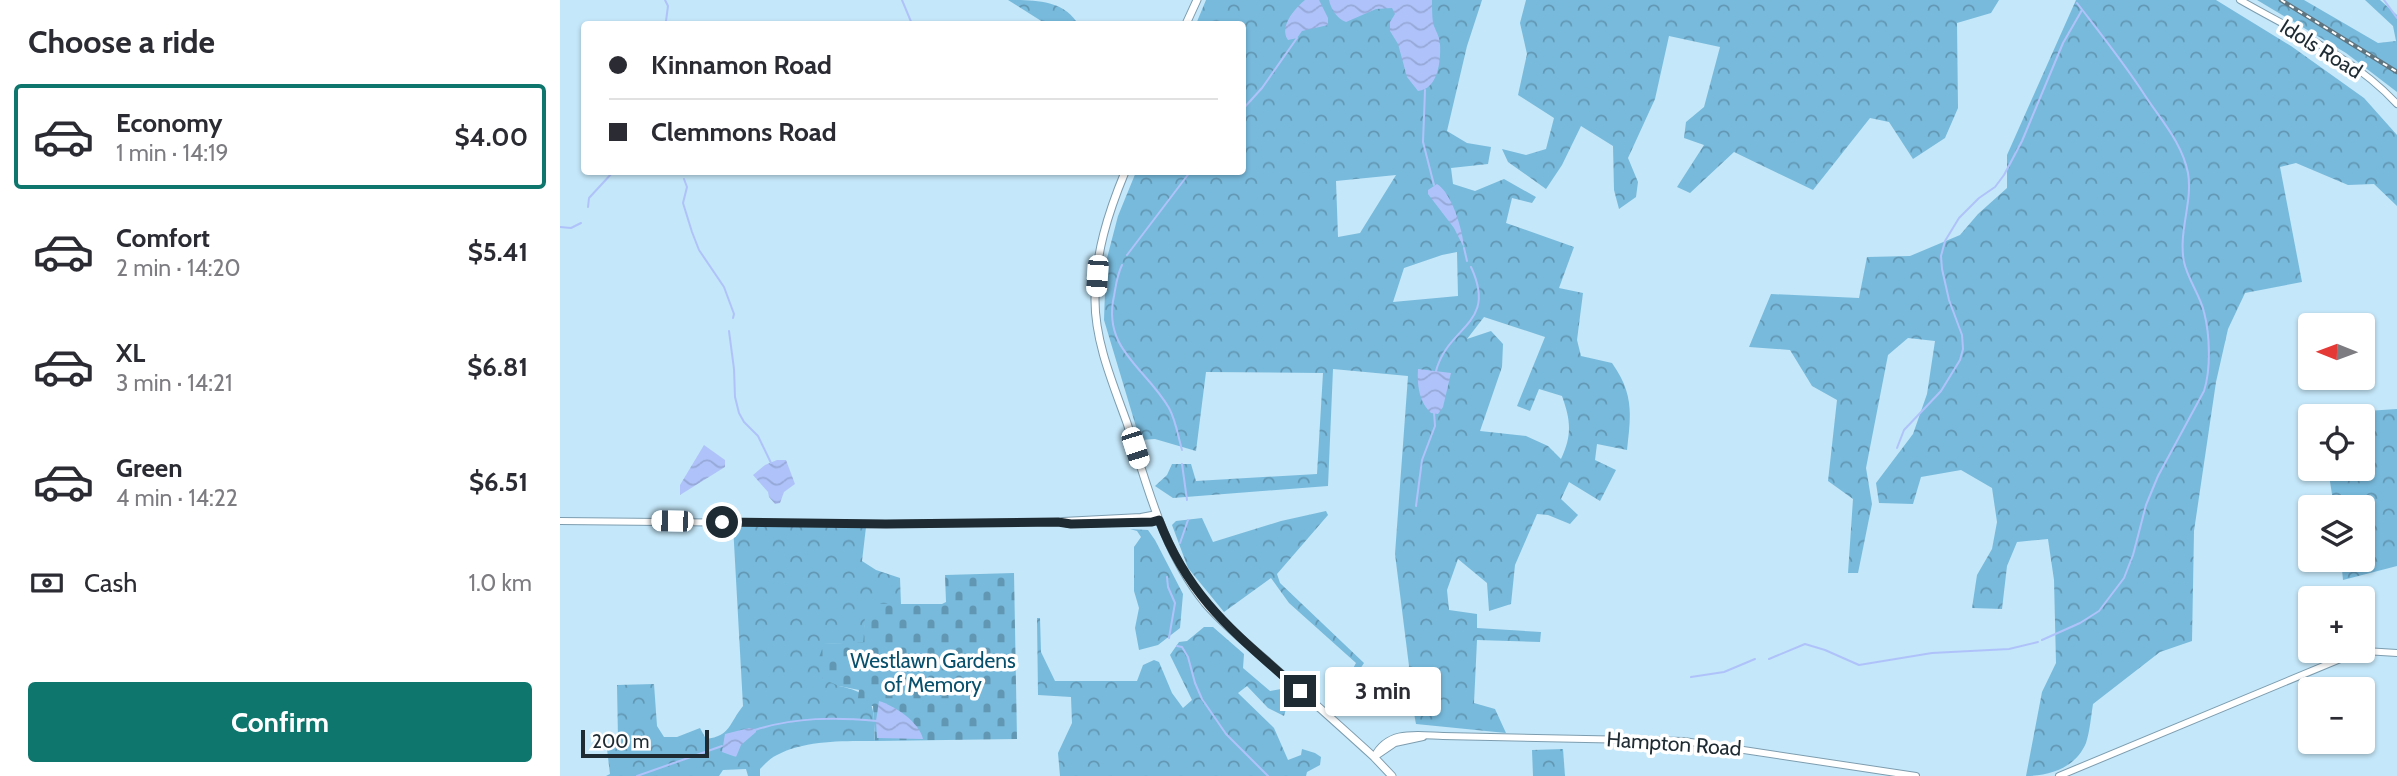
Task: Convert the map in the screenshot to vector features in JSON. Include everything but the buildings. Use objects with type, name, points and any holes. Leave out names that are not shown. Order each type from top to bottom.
[{"type":"main road","points":[[1187,21],[1197,0]]},
{"type":"main road","name":"Idols Road","points":[[2240,0],[2347,62],[2397,104]]},
{"type":"main road","points":[[1124,175],[1109,210],[1100,248],[1096,313],[1108,369],[1158,517],[1185,575],[1215,613],[1392,776]]},
{"type":"main road","points":[[560,521],[886,524],[1058,522],[1071,519],[1158,517]]},
{"type":"main road","points":[[2059,776],[2350,655],[2365,651],[2397,653]]},
{"type":"main road","name":"Hampton Road","points":[[1374,757],[1379,748],[1395,738],[1417,733],[1429,736],[1684,741],[1916,776]]},
{"type":"green space","points":[[1008,0],[1055,5],[1076,21],[1041,21]]},
{"type":"green space","points":[[1206,0],[1482,0],[1467,46],[1447,131],[1467,143],[1491,147],[1488,164],[1451,168],[1453,184],[1475,191],[1504,179],[1536,197],[1532,203],[1512,198],[1506,223],[1574,247],[1559,288],[1583,293],[1577,340],[1581,356],[1612,363],[1624,385],[1630,415],[1627,450],[1597,444],[1595,460],[1616,470],[1600,501],[1569,482],[1561,499],[1578,515],[1570,524],[1548,515],[1537,514],[1515,565],[1511,604],[1489,611],[1487,583],[1458,559],[1447,590],[1449,610],[1477,614],[1477,628],[1541,632],[1540,642],[1477,640],[1474,703],[1495,709],[1506,733],[1416,724],[1407,676],[1409,666],[1395,554],[1408,376],[1333,369],[1328,486],[1173,498],[1155,486],[1167,475],[1172,464],[1191,464],[1196,481],[1317,474],[1323,373],[1206,372],[1196,451],[1155,439],[1140,440],[1104,320],[1106,262],[1118,216],[1135,175],[1246,175],[1246,21],[1197,21]],"holes":[[[1396,175],[1360,233],[1338,237],[1336,181]],[[1457,252],[1458,296],[1393,302],[1404,268]],[[1484,317],[1545,337],[1517,406],[1530,411],[1539,389],[1562,396],[1569,428],[1561,459],[1548,446],[1526,436],[1480,431],[1502,367],[1503,344],[1491,331],[1467,339]]]},
{"type":"green space","points":[[1526,0],[1999,0],[1991,13],[1957,23],[1958,108],[1945,138],[1913,159],[1889,122],[1870,118],[1813,190],[1734,152],[1690,193],[1677,187],[1704,145],[1684,138],[1686,122],[1704,107],[1720,47],[1669,36],[1655,99],[1628,158],[1638,182],[1636,197],[1619,209],[1614,190],[1613,146],[1581,126],[1562,165],[1546,189],[1508,162],[1502,149],[1526,155],[1546,149],[1554,118],[1518,95],[1527,54],[1520,23]]},
{"type":"green space","points":[[2076,0],[2216,0],[2291,46],[2364,98],[2397,135],[2397,206],[2374,184],[2348,185],[2296,163],[2280,167],[2302,282],[2245,293],[2228,329],[2216,382],[2194,531],[2192,641],[2160,652],[2093,704],[2086,743],[2069,764],[2053,772],[2026,776],[2042,692],[2056,663],[2054,580],[2048,539],[2017,542],[2007,566],[2002,609],[1972,608],[1977,575],[1992,549],[1997,522],[1992,488],[1961,470],[1921,477],[1913,504],[1879,503],[1876,483],[1913,434],[1927,394],[1935,341],[1908,338],[1888,355],[1866,468],[1872,504],[1858,573],[1848,573],[1853,499],[1828,481],[1837,400],[1812,386],[1790,350],[1749,347],[1771,294],[1859,298],[1867,257],[1910,256],[1960,235],[1978,214],[2007,188],[2007,155]]},
{"type":"green space","points":[[2257,0],[2304,0],[2378,43],[2396,41],[2393,26],[2365,0],[2380,0],[2397,15],[2397,92],[2346,53]]},
{"type":"green space","points":[[2397,409],[2397,566],[2375,572],[2375,495],[2332,495],[2330,481],[2375,481],[2375,410]]},
{"type":"green space","points":[[1326,511],[1328,515],[1277,574],[1280,583],[1364,663],[1350,684],[1345,683],[1356,663],[1289,603],[1271,578],[1224,612],[1188,568],[1172,525],[1176,521],[1202,518],[1213,542],[1281,521]]},
{"type":"green space","points":[[733,525],[866,527],[862,561],[876,570],[900,578],[901,605],[867,604],[863,643],[824,644],[839,686],[861,693],[871,704],[875,741],[825,742],[800,746],[772,758],[760,769],[760,776],[748,776],[746,769],[723,770],[719,776],[606,776],[610,774],[607,749],[618,739],[617,685],[654,684],[657,726],[664,737],[677,737],[700,728],[706,739],[720,735],[729,728],[743,706]]},
{"type":"green space","points":[[1130,529],[1148,530],[1183,594],[1180,628],[1158,645],[1139,650],[1135,628],[1139,608],[1134,591],[1134,547],[1141,537],[1137,531]]},
{"type":"green space","points":[[2342,572],[2374,572],[2343,580]]},
{"type":"green space","name":"Westlawn Gardens of Memory","points":[[1014,573],[1017,739],[875,741],[873,706],[857,705],[859,690],[823,679],[817,663],[824,644],[863,642],[866,604],[942,604],[946,602],[945,575]]},
{"type":"green space","points":[[1037,618],[1040,618],[1041,652],[1055,681],[1137,681],[1143,665],[1154,660],[1159,662],[1172,693],[1183,708],[1192,700],[1170,655],[1179,642],[1187,641],[1204,627],[1213,627],[1244,654],[1243,668],[1270,691],[1281,689],[1290,695],[1284,716],[1268,708],[1247,686],[1238,693],[1274,728],[1288,760],[1301,755],[1302,749],[1321,757],[1320,765],[1307,772],[1306,776],[1060,776],[1058,753],[1072,723],[1071,697],[1038,695]]},
{"type":"green space","points":[[1563,749],[1565,776],[1533,776],[1532,750]]},
{"type":"water","points":[[1305,0],[1319,0],[1328,18],[1328,25],[1302,31],[1297,38],[1288,40],[1285,30],[1287,24],[1292,13]]},
{"type":"water","points":[[1329,0],[1432,0],[1433,23],[1440,51],[1437,73],[1430,85],[1418,91],[1407,77],[1398,44],[1390,31],[1390,22],[1395,14],[1392,8],[1376,9],[1346,22],[1335,13]]},
{"type":"water","points":[[1437,184],[1452,204],[1464,248],[1454,228],[1428,194],[1428,190]]},
{"type":"water","points":[[1418,369],[1451,373],[1443,407],[1438,414],[1431,413],[1421,398]]},
{"type":"water","points":[[704,445],[725,460],[725,467],[680,495],[680,485]]},
{"type":"water","points":[[786,460],[795,484],[784,492],[780,503],[775,504],[753,475],[765,465]]},
{"type":"water","points":[[879,701],[906,716],[917,727],[923,739],[877,738]]},
{"type":"water","points":[[749,728],[756,729],[756,732],[741,745],[736,757],[722,752],[725,734]]},
{"type":"waterway","points":[[665,0],[668,6],[666,21]]},
{"type":"waterway","points":[[902,0],[911,21]]},
{"type":"waterway","points":[[2384,0],[2397,18]]},
{"type":"waterway","points":[[2042,640],[2099,611],[2124,578],[2146,505],[2158,476],[2204,391],[2209,362],[2204,312],[2184,262],[2183,240],[2189,184],[2181,151],[2120,59],[2077,3]]},
{"type":"waterway","points":[[1897,448],[1904,430],[1941,391],[1960,360],[1963,349],[1962,335],[1949,300],[1942,269],[1941,256],[1945,241],[1959,218],[1979,198],[1995,187],[2004,175],[2022,141],[2063,43],[2082,10]]},
{"type":"waterway","points":[[1246,106],[1262,88],[1297,38]]},
{"type":"waterway","points":[[1425,90],[1423,142],[1434,185]]},
{"type":"waterway","points":[[588,207],[589,198],[610,175]]},
{"type":"waterway","points":[[1127,255],[1188,175]]},
{"type":"waterway","points":[[684,179],[687,187],[683,203],[692,232],[699,250],[724,287],[733,318]]},
{"type":"waterway","points":[[560,227],[571,228],[581,223]]},
{"type":"waterway","points":[[1464,248],[1467,261]]},
{"type":"waterway","points":[[1122,265],[1114,296],[1114,330],[1128,357],[1169,408],[1182,450]]},
{"type":"waterway","points":[[1436,371],[1450,344],[1475,313],[1479,301],[1478,286],[1471,267]]},
{"type":"waterway","points":[[729,331],[739,413],[758,436],[771,463]]},
{"type":"waterway","points":[[1416,506],[1422,460],[1435,426],[1434,412]]},
{"type":"waterway","points":[[1182,464],[1187,500]]},
{"type":"waterway","points":[[1180,543],[1188,520]]},
{"type":"waterway","points":[[1167,577],[1175,603],[1169,638]]},
{"type":"waterway","points":[[1769,659],[1805,644],[1859,665],[1932,653],[2009,649],[2038,642]]},
{"type":"waterway","points":[[1177,646],[1182,647],[1188,657],[1202,699],[1226,734],[1268,776]]},
{"type":"waterway","points":[[1691,677],[1724,672],[1755,659]]},
{"type":"waterway","points":[[755,730],[816,719],[877,721]]},
{"type":"waterway","points":[[637,776],[722,746]]},
{"type":"railway","points":[[2281,0],[2397,72]]},
{"type":"route","points":[[722,522],[1071,524],[1159,520],[1181,568],[1205,602],[1224,623],[1300,691]]}]
